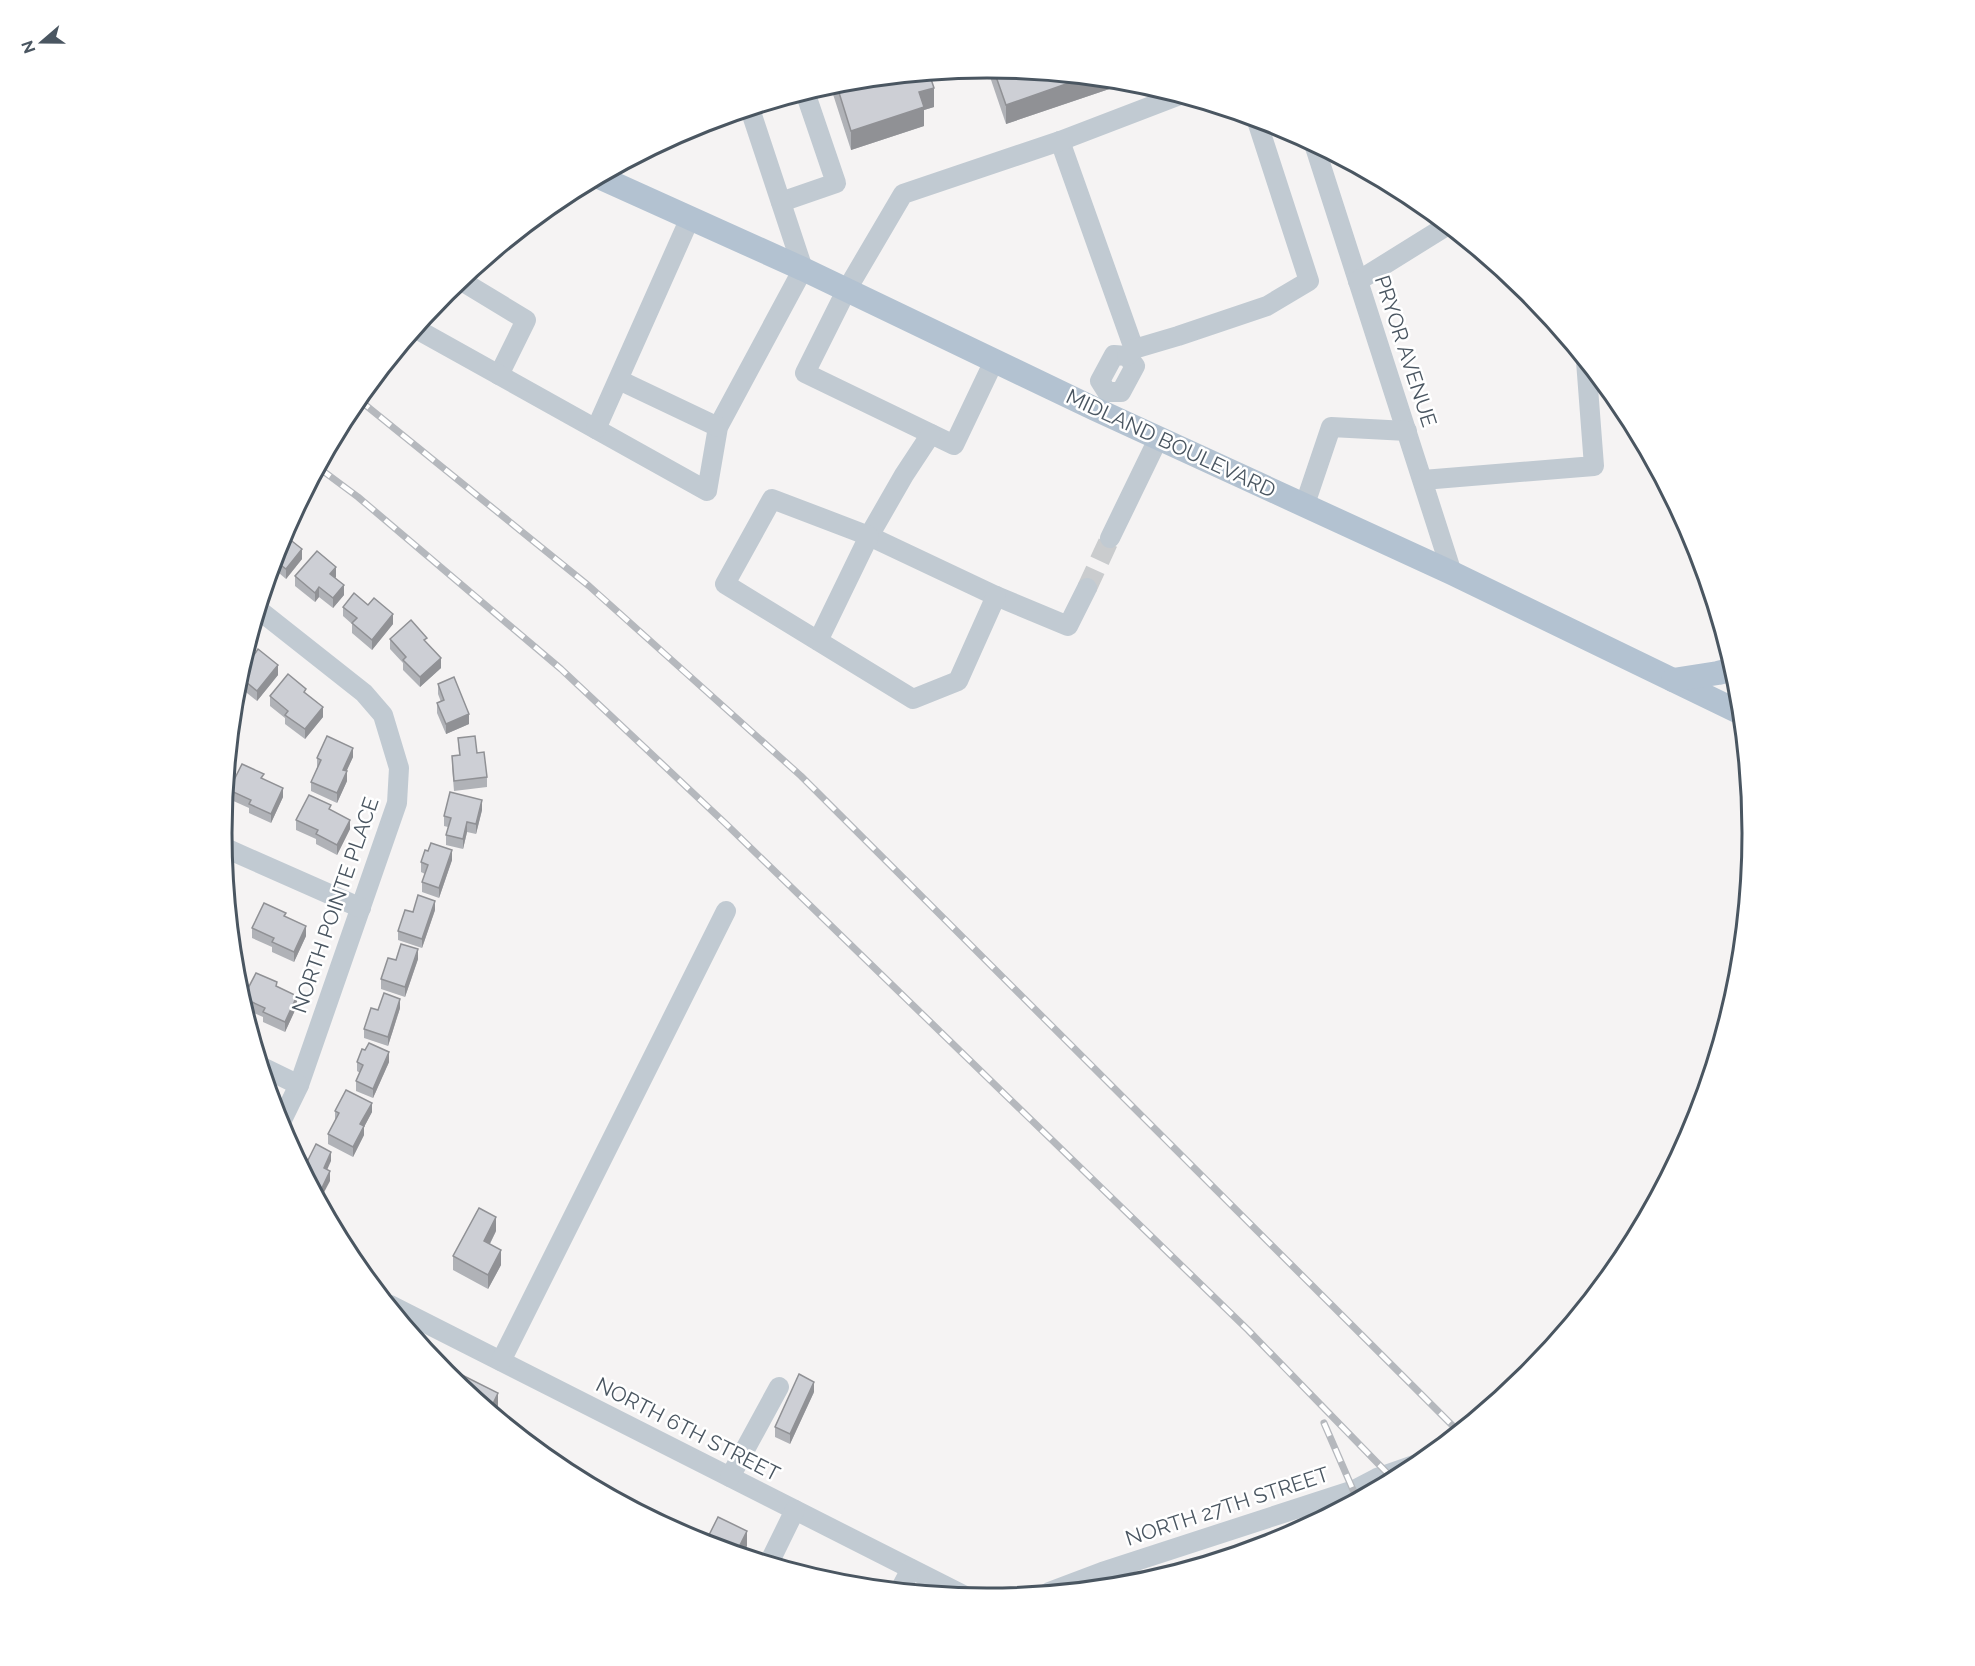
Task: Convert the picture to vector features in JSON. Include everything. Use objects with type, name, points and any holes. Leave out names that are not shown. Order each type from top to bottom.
[{"type":"main road","name":"MIDLAND BOULEVARD","points":[[607,181],[803,269],[994,361],[1101,400],[1159,437],[1452,573],[1732,709]]},
{"type":"main road","points":[[1673,680],[1725,671]]},
{"type":"street","points":[[781,202],[836,183],[808,100]]},
{"type":"street","points":[[994,361],[954,445],[805,373],[846,291],[903,194],[1060,141],[1166,100]]},
{"type":"street","points":[[422,332],[707,491],[718,428],[803,269],[752,116]]},
{"type":"street","points":[[1101,400],[1100,381],[1114,355],[1130,353],[1267,306],[1309,281],[1260,129]]},
{"type":"street","points":[[1060,141],[1130,353]]},
{"type":"street","name":"PRYOR AVENUE","points":[[1317,154],[1452,573]]},
{"type":"street","points":[[596,429],[690,218]]},
{"type":"street","points":[[1358,281],[1441,229]]},
{"type":"street","points":[[469,285],[526,320],[499,375]]},
{"type":"street","points":[[1423,480],[1594,466],[1587,374]]},
{"type":"street","points":[[619,380],[718,428]]},
{"type":"street","points":[[1305,504],[1331,427],[1407,431]]},
{"type":"street","points":[[818,641],[869,536],[931,434]]},
{"type":"street","points":[[1110,538],[1159,437]]},
{"type":"street","points":[[996,596],[958,681],[913,699],[725,584],[772,500],[869,536],[996,596],[1068,626],[1087,588]]},
{"type":"street","name":"NORTH POINTE PLACE","points":[[265,615],[364,693],[383,715],[399,768],[397,803],[299,1085],[286,1111]]},
{"type":"street","points":[[233,851],[361,908]]},
{"type":"street","points":[[501,1361],[726,911]]},
{"type":"street","points":[[272,1072],[299,1085]]},
{"type":"street","name":"NORTH 6TH STREET","points":[[405,1313],[943,1586]]},
{"type":"street","points":[[730,1477],[779,1387]]},
{"type":"street","name":"NORTH 27TH STREET","points":[[1072,1583],[1354,1490],[1379,1478]]},
{"type":"street","points":[[772,1556],[795,1510]]},
{"type":"street","points":[[904,1583],[911,1569]]},
{"type":"building","points":[[997,78],[1070,83],[1006,105]]},
{"type":"building","points":[[932,81],[934,88],[919,92],[924,107],[851,131],[839,93],[889,84]]},
{"type":"building","points":[[291,541],[302,549],[286,569],[282,566]]},
{"type":"building","points":[[317,551],[336,567],[330,574],[344,585],[333,598],[319,587],[315,593],[295,576]]},
{"type":"building","points":[[354,593],[368,605],[374,598],[393,614],[372,640],[352,623],[357,618],[343,607]]},
{"type":"building","points":[[411,620],[427,638],[424,640],[441,658],[420,677],[403,660],[406,657],[390,639]]},
{"type":"building","points":[[258,649],[278,665],[257,691],[248,683],[254,655]]},
{"type":"building","points":[[288,674],[306,689],[304,692],[323,707],[305,729],[285,715],[288,711],[270,696]]},
{"type":"building","points":[[454,677],[469,714],[446,724],[437,703],[444,700],[438,684]]},
{"type":"building","points":[[327,736],[353,748],[343,770],[347,771],[337,793],[311,782],[321,760],[317,758]]},
{"type":"building","points":[[475,736],[477,753],[484,752],[487,777],[454,781],[452,756],[460,755],[458,738]]},
{"type":"building","points":[[242,764],[264,774],[261,778],[283,788],[271,814],[249,804],[251,800],[234,792],[234,779]]},
{"type":"building","points":[[450,792],[482,800],[476,824],[467,822],[463,839],[446,835],[451,818],[444,816]]},
{"type":"building","points":[[309,795],[331,805],[329,809],[350,820],[337,845],[316,834],[318,830],[296,820]]},
{"type":"building","points":[[431,843],[452,850],[439,888],[422,882],[428,865],[421,862],[425,850],[428,851]]},
{"type":"building","points":[[418,895],[435,901],[422,939],[398,931],[405,910],[413,912]]},
{"type":"building","points":[[264,903],[306,926],[294,952],[272,942],[274,938],[252,928]]},
{"type":"building","points":[[401,944],[418,949],[405,987],[381,979],[388,958],[396,960]]},
{"type":"building","points":[[256,973],[277,982],[276,986],[297,996],[285,1022],[263,1012],[265,1008],[252,1002],[249,987]]},
{"type":"building","points":[[384,993],[400,999],[388,1037],[364,1029],[371,1008],[378,1010]]},
{"type":"building","points":[[369,1043],[389,1052],[373,1089],[356,1081],[363,1065],[357,1062],[362,1049],[365,1050]]},
{"type":"building","points":[[346,1090],[372,1103],[360,1124],[364,1126],[353,1147],[328,1134],[339,1113],[335,1111]]},
{"type":"building","points":[[316,1144],[331,1152],[324,1168],[330,1171],[322,1188],[307,1159]]},
{"type":"building","points":[[479,1208],[496,1217],[484,1241],[501,1250],[488,1275],[453,1256]]},
{"type":"building","points":[[799,1374],[814,1382],[790,1434],[775,1427]]},
{"type":"building","points":[[463,1376],[498,1393],[493,1403]]},
{"type":"building","points":[[718,1517],[747,1531],[740,1546],[709,1535]]},
{"type":"tunnel","points":[[1087,588],[1110,538]]},
{"type":"railway","points":[[366,405],[589,586],[801,776],[1454,1427]]},
{"type":"railway","points":[[325,472],[358,497],[561,669],[726,824],[1248,1330],[1387,1473]]},
{"type":"railway","points":[[1324,1423],[1354,1493]]}]
